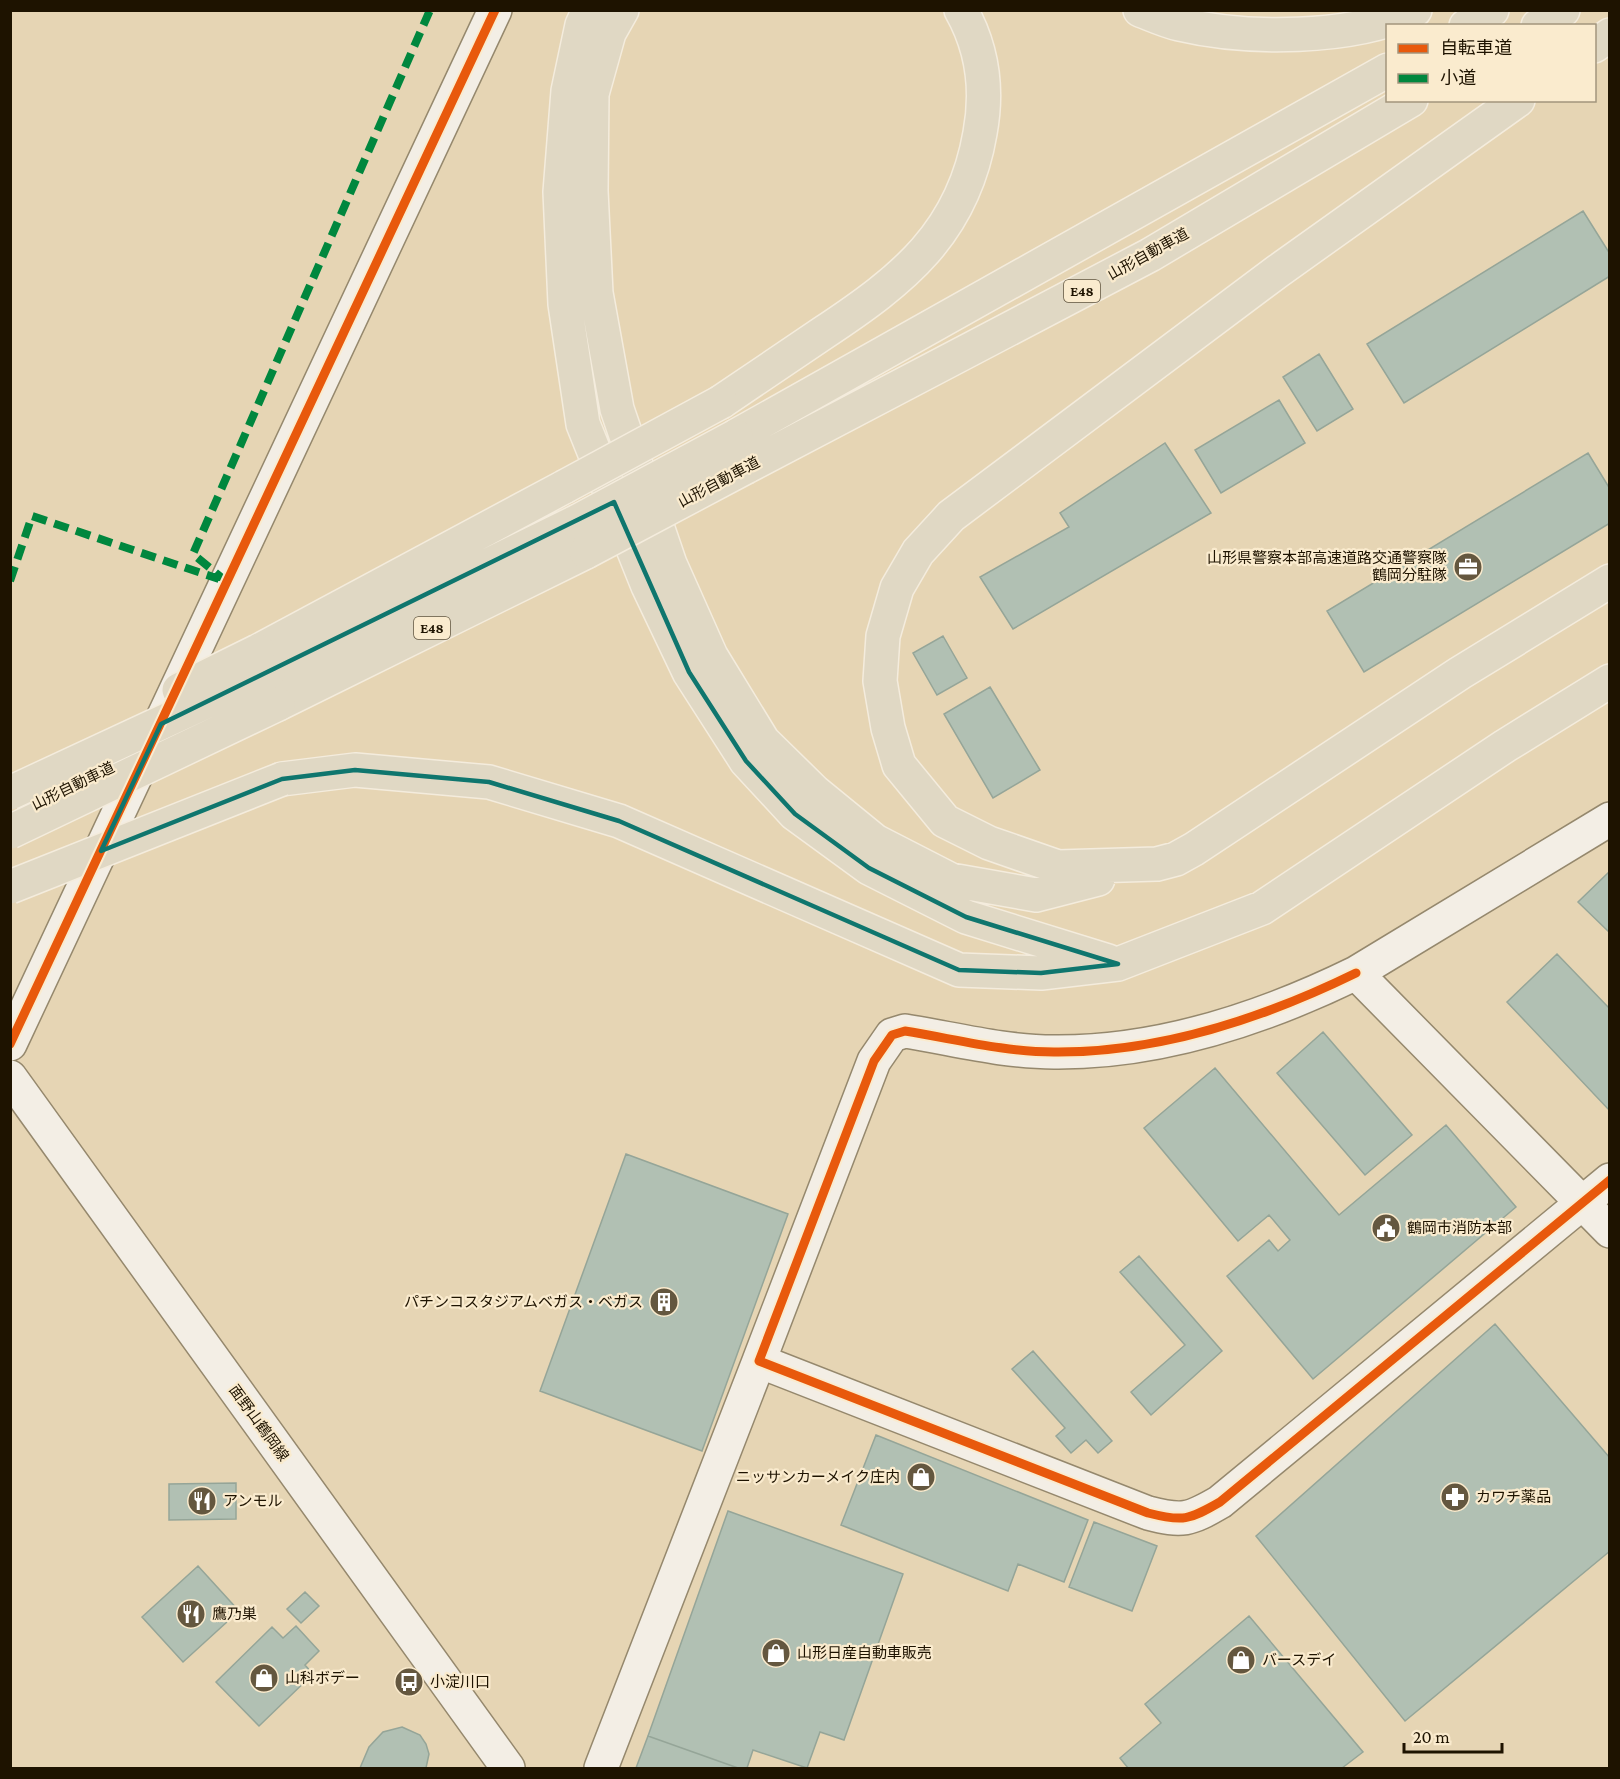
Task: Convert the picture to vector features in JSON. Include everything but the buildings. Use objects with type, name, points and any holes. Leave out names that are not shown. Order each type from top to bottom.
[{"type":"highway","points":[[589,10],[582,25],[568,92],[560,192],[565,304],[581,413],[583,424],[648,586],[690,672],[746,761],[795,814],[869,868],[966,916],[1118,964]]},
{"type":"highway","points":[[622,10],[609,33],[592,94],[591,191],[596,293],[616,409],[674,575],[711,656],[763,741],[815,792],[875,841],[951,880],[1036,895],[1176,859],[1460,673],[1610,581]]},
{"type":"highway","points":[[10,772],[263,662],[564,487],[721,402],[866,306],[906,273],[939,236],[974,168],[984,115],[983,68],[971,28],[961,10]]},
{"type":"highway","points":[[1140,10],[1179,24],[1255,34],[1304,33],[1358,27],[1415,10]]},
{"type":"highway","points":[[1469,24],[1492,10]]},
{"type":"highway","points":[[1541,24],[1563,10]]},
{"type":"highway","points":[[1596,45],[1610,35]]},
{"type":"highway","name":"山形自動車道","points":[[10,832],[278,704],[581,537],[736,436],[1386,71]]},
{"type":"highway","name":"山形自動車道","points":[[10,793],[263,662],[581,537],[746,467],[1150,255],[1408,102]]},
{"type":"highway","points":[[1157,864],[1058,867],[989,843],[945,821],[899,765],[888,728],[880,681],[882,636],[897,588],[918,552],[951,516],[1278,271],[1515,102]]},
{"type":"highway","points":[[10,887],[282,779],[355,770],[489,782],[619,821],[959,970],[1041,974],[1118,964],[1262,908],[1505,746],[1610,681]]},
{"type":"street","points":[[10,1044],[495,10]]},
{"type":"street","points":[[601,1768],[874,1061],[892,1035],[905,1031],[956,1041],[1053,1052],[1101,1050],[1204,1033],[1308,996],[1356,973],[1610,819]]},
{"type":"street","points":[[1356,973],[1610,1231]]},
{"type":"street","name":"面野山鶴岡線","points":[[10,1077],[508,1768]]},
{"type":"street","points":[[759,1361],[1148,1514],[1172,1519],[1194,1518],[1220,1502],[1610,1180]]},
{"type":"highlighted area","points":[[614,502],[689,672],[746,761],[795,814],[869,868],[966,917],[1118,964],[1041,973],[959,970],[619,821],[489,782],[355,770],[282,779],[101,851],[161,724]]},
{"type":"marked path","points":[[227,582],[193,554],[430,10]]},
{"type":"marked path","points":[[10,581],[32,516],[219,579]]},
{"type":"cycle path","points":[[10,1044],[495,10]]},
{"type":"cycle path","points":[[1356,973],[1284,1005],[1247,1018],[1171,1040],[1133,1047],[1054,1052],[998,1047],[905,1031],[892,1035],[874,1061],[759,1361],[1148,1513],[1170,1518],[1186,1518],[1201,1513],[1220,1502],[1610,1180]]},
{"type":"place","name":"山形県警察本部高速道路交通警察隊 鶴岡分駐隊","points":[[1468,567]]},
{"type":"place","name":"鶴岡市消防本部","points":[[1386,1228]]},
{"type":"place","name":"パチンコスタジアムベガス・ベガス","points":[[664,1302]]},
{"type":"place","name":"ニッサンカーメイク庄内","points":[[921,1477]]},
{"type":"place","name":"カワチ薬品","points":[[1455,1497]]},
{"type":"place","name":"アンモル","points":[[202,1501]]},
{"type":"place","name":"鷹乃巣","points":[[191,1614]]},
{"type":"place","name":"山形日産自動車販売","points":[[776,1653]]},
{"type":"place","name":"バースデイ","points":[[1241,1660]]},
{"type":"place","name":"山科ボデー","points":[[264,1678]]},
{"type":"place","name":"小淀川口","points":[[409,1682]]}]
